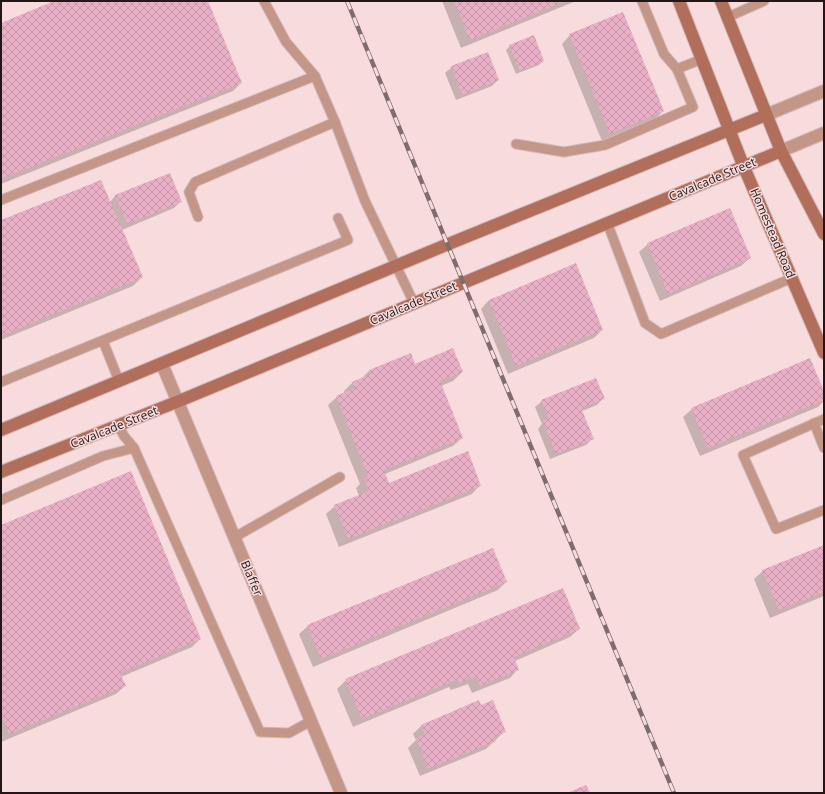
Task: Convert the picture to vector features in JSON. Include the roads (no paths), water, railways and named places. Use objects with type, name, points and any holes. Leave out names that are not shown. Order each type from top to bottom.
[{"type":"main road","name":"Homestead Road","points":[[679,1],[743,165],[824,353]]},
{"type":"main road","points":[[721,1],[781,150],[824,234]]},
{"type":"main road","points":[[1,430],[766,115]]},
{"type":"main road","name":"Cavalcade Street","points":[[1,472],[179,401],[781,150]]},
{"type":"street","points":[[766,115],[824,91]]},
{"type":"street","name":"Cavalcade Street","points":[[781,150],[824,133]]},
{"type":"street","name":"Blaffer","points":[[162,364],[179,401],[341,793]]},
{"type":"lane","points":[[264,1],[286,42],[315,76],[335,122],[365,201],[414,303]]},
{"type":"lane","points":[[516,144],[564,152],[605,145],[693,107],[677,69],[664,54],[642,1]]},
{"type":"lane","points":[[728,17],[764,1]]},
{"type":"lane","points":[[677,69],[702,59]]},
{"type":"lane","points":[[1,200],[315,76]]},
{"type":"lane","points":[[198,217],[189,192],[196,182],[335,122]]},
{"type":"lane","points":[[1,382],[348,240],[338,218]]},
{"type":"lane","points":[[607,222],[645,323],[661,334],[792,278]]},
{"type":"lane","points":[[103,341],[119,381]]},
{"type":"lane","points":[[824,419],[743,455],[776,529],[824,510]]},
{"type":"lane","points":[[814,423],[824,448]]},
{"type":"lane","points":[[118,425],[124,436],[134,448],[260,732],[289,733],[311,721]]},
{"type":"lane","points":[[1,500],[103,456],[134,448]]},
{"type":"lane","points":[[235,537],[340,477]]},
{"type":"railway","points":[[347,1],[674,793]]}]
